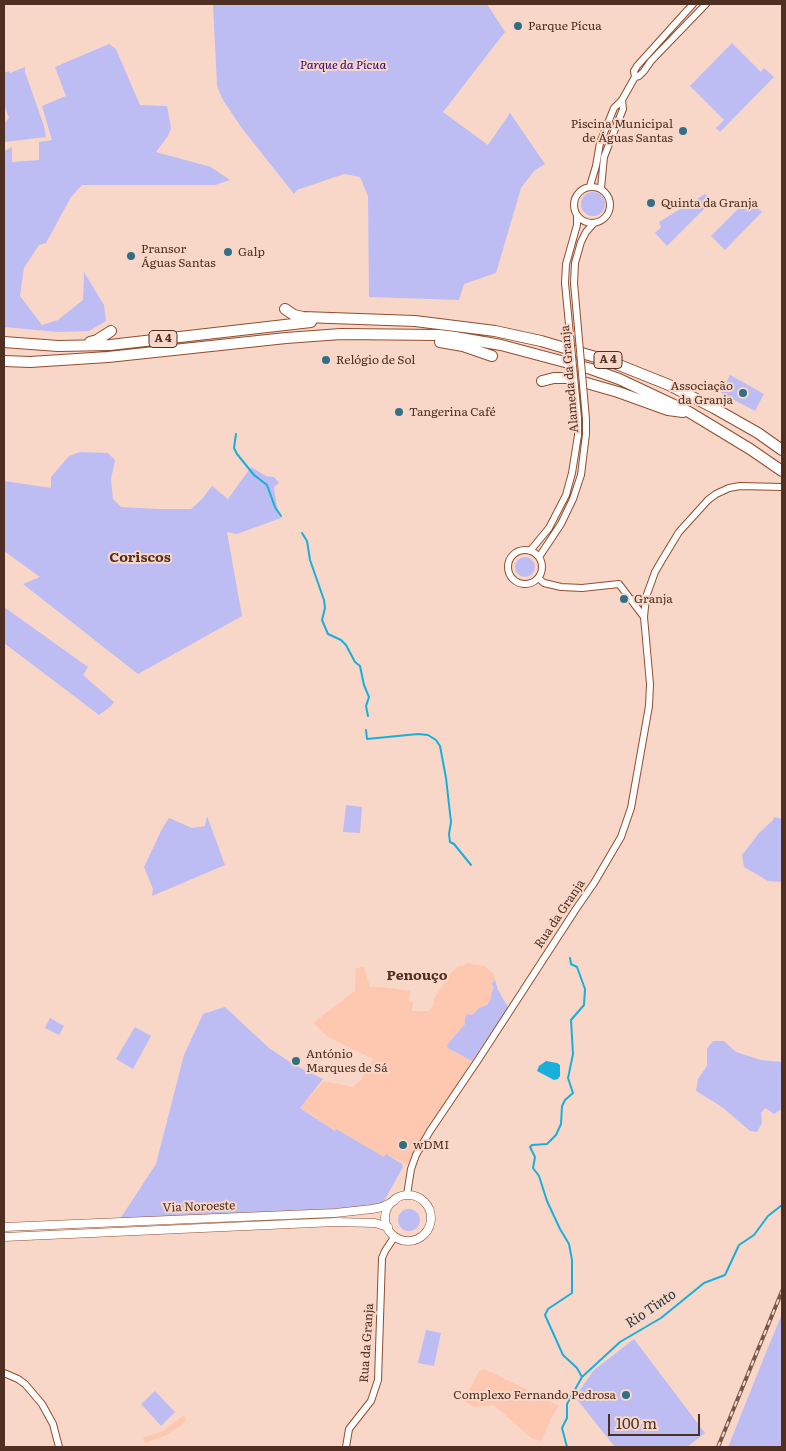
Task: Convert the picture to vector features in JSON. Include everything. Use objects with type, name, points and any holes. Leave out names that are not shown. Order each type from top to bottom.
[{"type":"highway","points":[[285,309],[294,315],[303,317],[337,319]]},
{"type":"highway","name":"A 4","points":[[4,342],[58,346],[110,345],[337,319],[415,321],[495,331],[541,341],[608,361],[668,385],[758,433],[782,450]]},
{"type":"highway","points":[[58,346],[66,343],[97,340],[111,331]]},
{"type":"highway","name":"A 4","points":[[4,361],[30,362],[108,357],[341,334],[455,337],[500,345],[548,357],[619,379],[689,412],[782,470]]},
{"type":"highway","points":[[401,335],[463,346],[492,356]]},
{"type":"highway","points":[[542,381],[554,378],[569,378],[618,392],[668,410],[689,412]]},
{"type":"main road","points":[[407,1195],[415,1196],[427,1205],[431,1220],[425,1234],[412,1240],[405,1240],[396,1236],[388,1227],[386,1213],[394,1201],[407,1195]]},
{"type":"main road","name":"Via Noroeste","points":[[4,1227],[335,1213],[382,1207],[394,1201]]},
{"type":"main road","name":"Via Noroeste","points":[[4,1237],[335,1222],[375,1223],[388,1227]]},
{"type":"street","name":"Alameda da Granja","points":[[635,77],[634,71],[637,66],[693,4]]},
{"type":"street","name":"Alameda da Granja","points":[[538,578],[529,584],[523,584],[513,579],[508,569],[510,558],[514,554],[519,551],[530,551],[549,528],[566,495],[574,466],[578,435],[565,284],[566,264],[577,225],[578,216],[574,204],[575,198],[584,188],[590,186],[600,142],[614,108],[622,100],[635,77],[644,71],[651,61],[706,4]]},
{"type":"street","name":"Alameda da Granja","points":[[539,557],[561,524],[573,499],[581,475],[586,434],[574,283],[575,263],[586,232],[594,223],[605,218],[611,208],[609,197],[601,188],[604,157],[623,109],[622,100]]},
{"type":"street","points":[[590,186],[601,188]]},
{"type":"street","points":[[578,216],[588,223],[594,223]]},
{"type":"street","name":"Rua da Granja","points":[[407,1195],[411,1168],[430,1131],[594,883],[621,837],[627,822],[637,780],[649,706],[650,684],[644,620],[645,603],[655,572],[679,532],[701,507],[716,494],[729,488],[740,486],[782,486]]},
{"type":"street","points":[[530,551],[539,557],[542,568],[538,578],[544,583],[582,588],[619,584],[637,605],[645,603]]},
{"type":"street","points":[[633,599],[645,603]]},
{"type":"street","points":[[633,599],[644,620]]},
{"type":"street","name":"Rua da Granja","points":[[346,1447],[349,1429],[371,1401],[378,1380],[382,1258],[396,1236]]},
{"type":"street","points":[[4,1373],[25,1384],[42,1404],[54,1424],[59,1447]]},
{"type":"shaded area","points":[[467,963],[484,966],[494,974],[495,980],[492,984],[494,987],[491,998],[486,1005],[479,1008],[472,1015],[447,1045],[472,1061],[407,1164],[386,1155],[385,1158],[335,1131],[300,1107],[324,1081],[353,1087],[360,1081],[373,1059],[328,1037],[313,1023],[355,991],[356,968],[364,967],[370,987],[410,991],[409,1001],[413,1002],[412,1011],[429,1011],[435,1002],[433,1000],[451,973],[458,966],[463,966]]},
{"type":"shaded area","points":[[546,1061],[560,1065],[560,1076],[558,1079],[554,1080],[537,1071],[539,1066]]},
{"type":"shaded area","points":[[485,1369],[559,1406],[550,1420],[541,1441],[531,1438],[494,1405],[474,1407],[464,1401],[479,1371]]},
{"type":"shaded area","points":[[184,1415],[186,1420],[179,1427],[164,1436],[145,1443],[143,1438],[163,1431]]},
{"type":"green space","name":"Parque da Pícua","points":[[213,4],[487,4],[505,32],[443,112],[488,145],[510,113],[545,164],[534,171],[521,188],[496,273],[464,284],[459,300],[369,297],[368,196],[360,177],[344,174],[297,190],[294,194],[241,127],[223,100],[217,86]]},
{"type":"green space","points":[[732,43],[761,72],[764,68],[774,77],[720,132],[716,128],[724,120],[690,86]]},
{"type":"green space","points":[[109,44],[116,49],[140,105],[167,106],[171,128],[168,136],[156,152],[211,167],[230,180],[215,185],[82,185],[71,197],[46,243],[39,245],[24,268],[20,296],[42,325],[58,320],[83,300],[84,272],[104,305],[106,321],[89,331],[59,332],[4,327],[4,151],[12,147],[12,162],[39,160],[39,142],[52,140],[42,106],[66,96],[55,67]]},
{"type":"green space","points":[[25,67],[46,137],[4,142],[4,123],[9,118],[4,104],[4,73],[9,71],[10,73]]},
{"type":"green space","points":[[593,192],[602,195],[605,204],[602,213],[593,216],[584,213],[581,204],[584,195]]},
{"type":"green space","points":[[705,194],[712,201],[667,246],[655,233],[661,227],[659,222]]},
{"type":"green space","points":[[748,199],[762,212],[725,250],[711,236]]},
{"type":"green space","name":"Associação da Granja","points":[[730,375],[764,394],[755,411],[721,393]]},
{"type":"green space","points":[[80,452],[108,453],[115,460],[111,479],[113,499],[121,507],[191,509],[212,486],[228,499],[251,467],[266,476],[274,477],[279,483],[274,487],[278,514],[281,518],[237,534],[227,532],[242,616],[138,674],[23,584],[40,577],[4,551],[4,481],[51,488],[51,477],[69,456]]},
{"type":"green space","points":[[525,557],[532,560],[535,567],[532,574],[525,577],[518,574],[515,567],[518,560]]},
{"type":"green space","points":[[4,607],[88,667],[83,675],[114,702],[111,706],[99,715],[4,643]]},
{"type":"green space","points":[[346,805],[362,807],[360,833],[343,832]]},
{"type":"green space","points":[[207,816],[225,865],[152,896],[153,889],[144,867],[169,818],[192,828],[205,826]]},
{"type":"green space","points":[[774,817],[782,819],[782,882],[768,881],[744,867],[742,855]]},
{"type":"green space","points":[[495,980],[498,990],[508,1007],[472,1061],[448,1048],[447,1045],[465,1024],[467,1014],[472,1015],[479,1008],[487,1005],[494,987],[491,984]]},
{"type":"green space","points":[[225,1007],[269,1048],[293,1064],[323,1079],[300,1108],[335,1131],[336,1129],[384,1157],[386,1154],[402,1164],[403,1167],[383,1203],[370,1207],[344,1210],[120,1219],[156,1164],[184,1055],[203,1014]]},
{"type":"green space","points":[[50,1018],[64,1026],[59,1035],[45,1028]]},
{"type":"green space","points":[[135,1027],[151,1036],[133,1069],[116,1059]]},
{"type":"green space","points":[[713,1041],[724,1041],[736,1052],[761,1060],[782,1062],[782,1109],[774,1114],[765,1108],[761,1113],[762,1123],[757,1132],[750,1131],[722,1107],[696,1091],[698,1079],[707,1066],[707,1049]]},
{"type":"green space","points":[[409,1209],[417,1212],[420,1220],[417,1228],[409,1231],[401,1228],[398,1220],[401,1212]]},
{"type":"green space","points":[[782,1314],[782,1447],[728,1447],[767,1350]]},
{"type":"green space","points":[[426,1330],[441,1333],[434,1366],[418,1363]]},
{"type":"green space","name":"Complexo Fernando Pedrosa","points":[[634,1339],[705,1433],[687,1447],[615,1447],[575,1397],[594,1370]]},
{"type":"green space","points":[[155,1391],[175,1412],[161,1426],[141,1404]]},
{"type":"waterway","points":[[236,434],[234,448],[237,454],[254,475],[267,485],[275,507],[281,516]]},
{"type":"waterway","points":[[302,533],[307,541],[310,560],[324,600],[325,608],[322,620],[328,634],[341,640],[346,645],[355,662],[360,666],[369,697],[366,706],[368,716]]},
{"type":"waterway","points":[[366,730],[367,739],[418,734],[428,735],[436,740],[440,746],[446,778],[451,822],[450,842],[454,844],[471,865]]},
{"type":"waterway","points":[[570,958],[571,964],[577,967],[585,989],[584,1005],[571,1020],[573,1054],[568,1078],[573,1093],[565,1100],[562,1106],[561,1124],[556,1135],[547,1144],[532,1145],[530,1147],[535,1157],[533,1168],[539,1176],[547,1201],[569,1244],[572,1260],[572,1293],[548,1309],[545,1315],[563,1355],[577,1368],[582,1377]]},
{"type":"waterway","name":"Rio Tinto","points":[[567,1447],[562,1428],[567,1418],[567,1404],[582,1377],[620,1342],[661,1318],[704,1283],[725,1275],[739,1245],[754,1235],[768,1216],[782,1205]]},
{"type":"railway","points":[[718,1447],[782,1291]]},
{"type":"place","name":"Parque Pícua","points":[[518,26]]},
{"type":"place","name":"Piscina Municipal de Águas Santas","points":[[683,131]]},
{"type":"place","name":"Quinta da Granja","points":[[651,203]]},
{"type":"place","name":"Galp","points":[[228,252]]},
{"type":"place","name":"Pransor Águas Santas","points":[[131,256]]},
{"type":"place","name":"Relógio de Sol","points":[[326,360]]},
{"type":"place","name":"Associação da Granja","points":[[743,393]]},
{"type":"place","name":"Tangerina Café","points":[[399,412]]},
{"type":"place","name":"Granja","points":[[624,599]]},
{"type":"place","name":"António Marques de Sá","points":[[296,1061]]},
{"type":"place","name":"wDMI","points":[[403,1145]]},
{"type":"place","name":"Complexo Fernando Pedrosa","points":[[626,1395]]},
{"type":"district","name":"Coriscos","points":[[140,558]]},
{"type":"district","name":"Penouço","points":[[417,976]]}]
